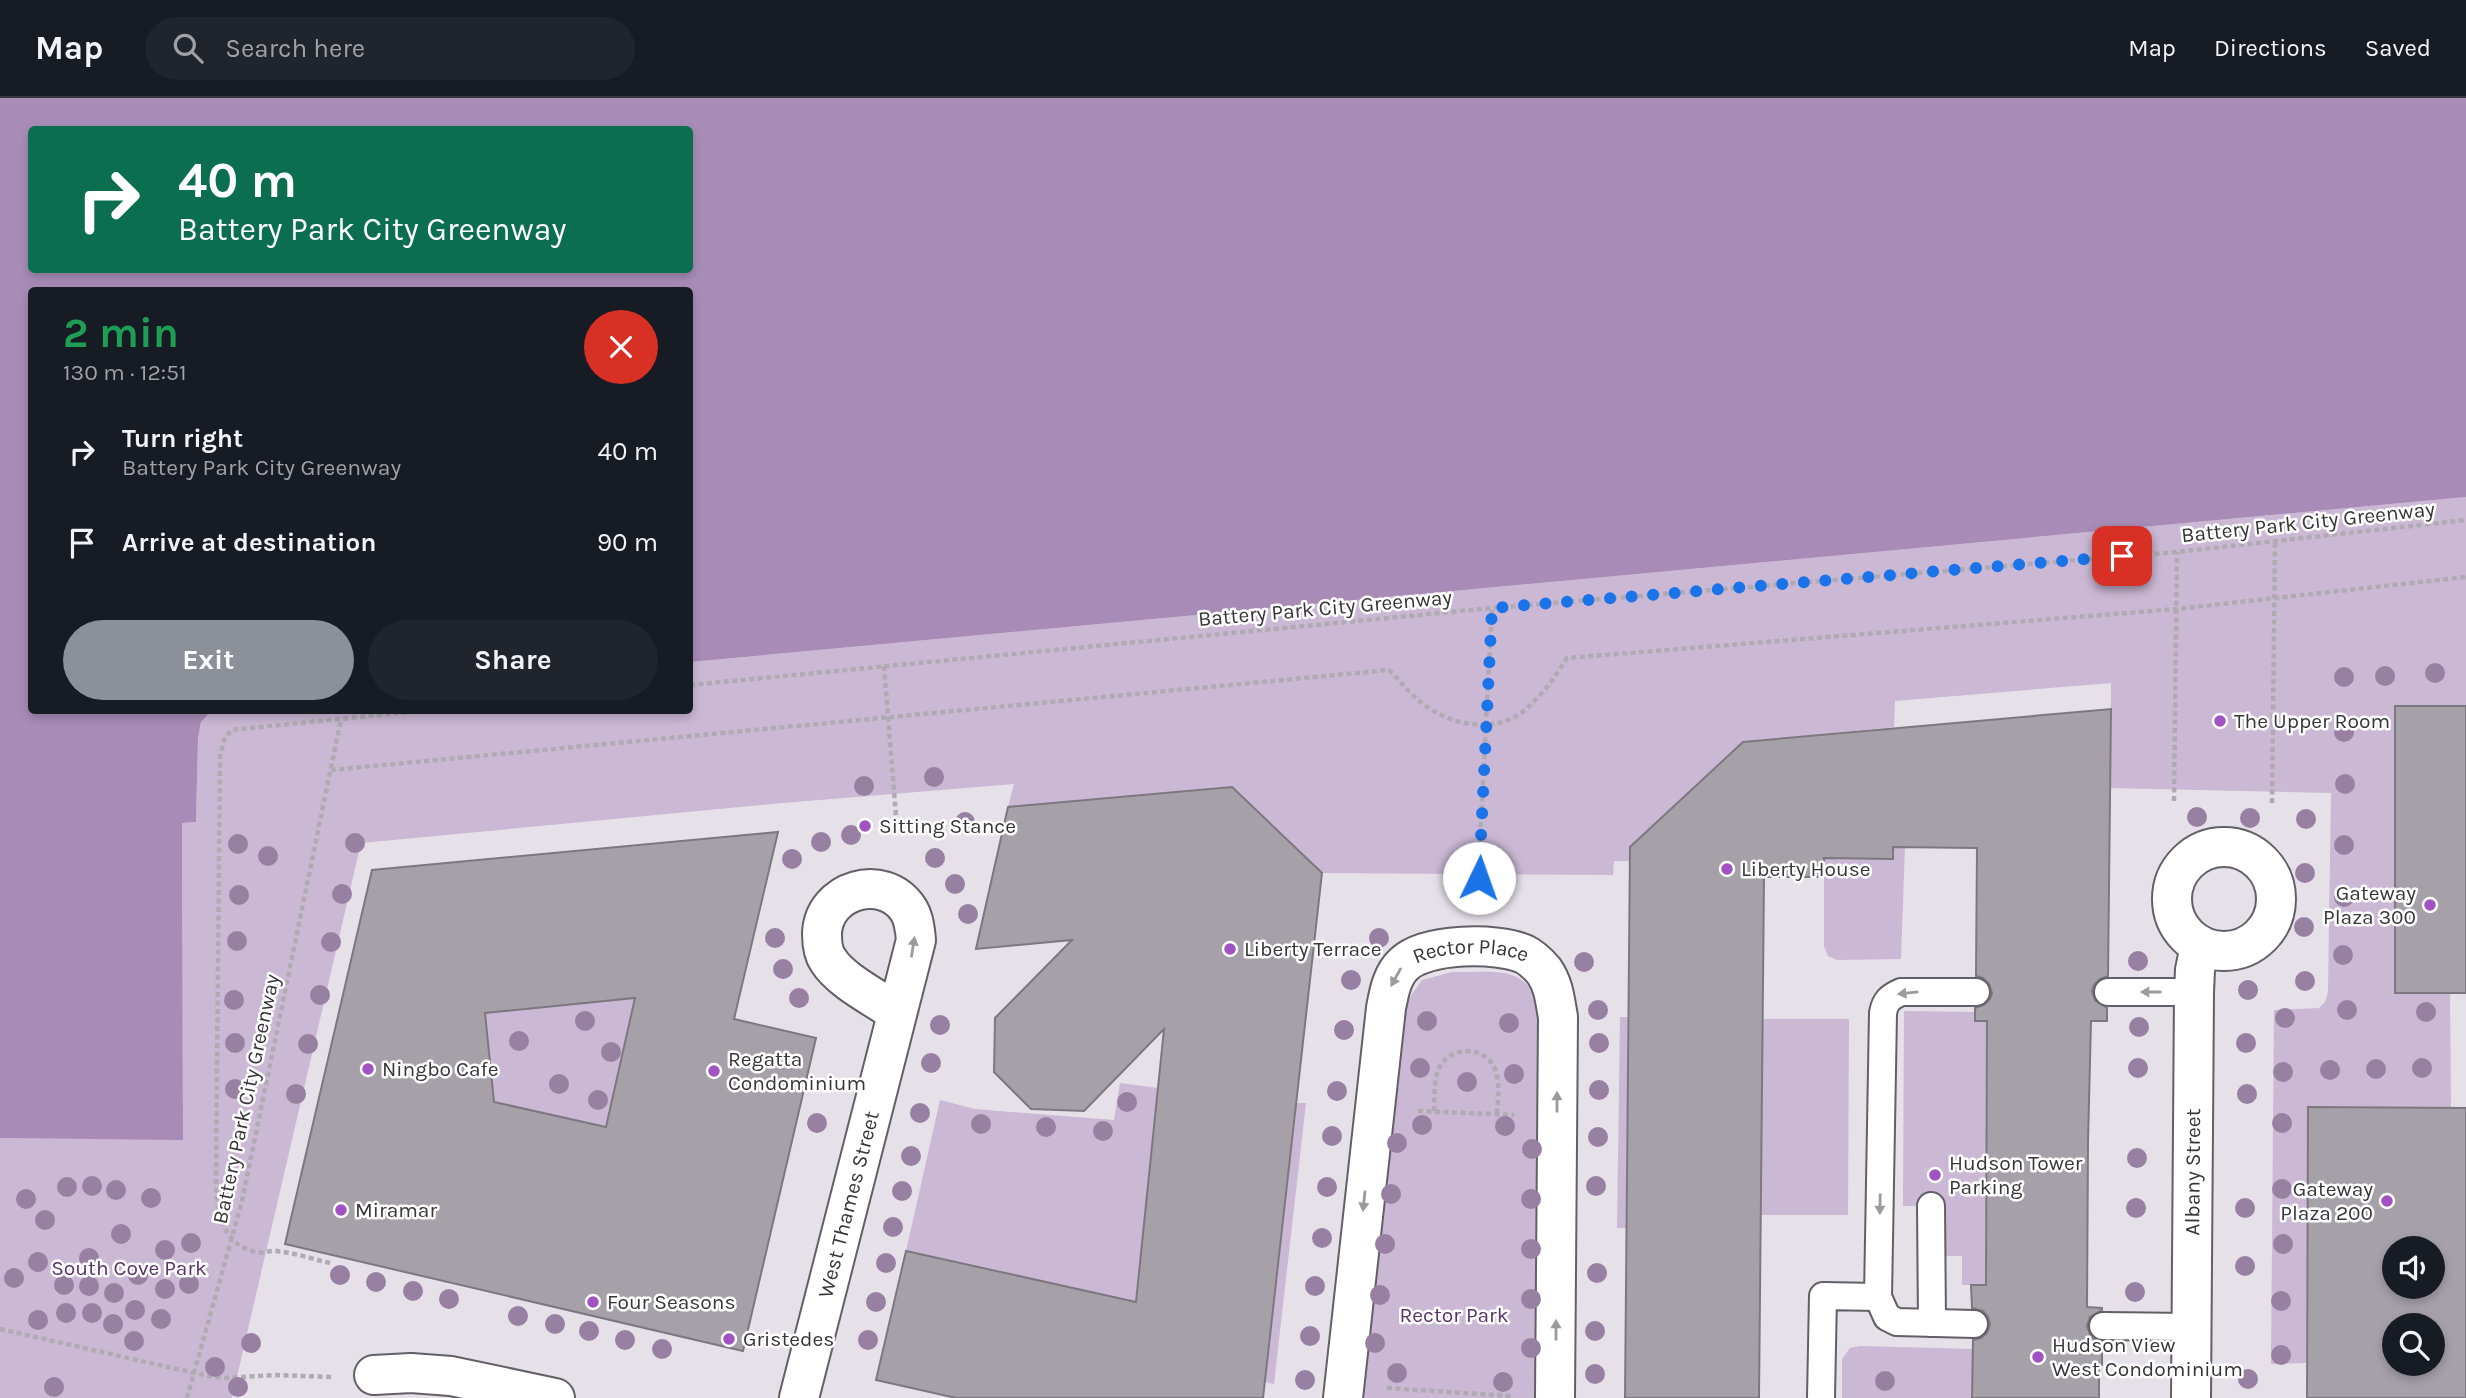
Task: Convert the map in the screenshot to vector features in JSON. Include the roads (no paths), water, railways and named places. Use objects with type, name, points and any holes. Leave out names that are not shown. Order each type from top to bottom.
[{"type":"street","name":"Albany Street","points":[[2191,1398],[2194,992],[2200,946]]},
{"type":"street","name":"Rector Place","points":[[1343,1398],[1392,982],[1404,963],[1426,951],[1448,947],[1505,948],[1526,954],[1544,971],[1554,989],[1558,1017],[1555,1398]]},
{"type":"street","name":"West Thames Street","points":[[799,1398],[896,1012]]},
{"type":"street","points":[[374,1375],[411,1373],[451,1376],[555,1398]]},
{"type":"lane","points":[[1974,1324],[1897,1322],[1887,1317],[1878,1297],[1885,1003],[1901,992],[1976,992]]},
{"type":"lane","points":[[2108,992],[2194,992]]},
{"type":"lane","points":[[1931,1206],[1932,1323]]},
{"type":"lane","points":[[1821,1398],[1823,1296],[1878,1297]]},
{"type":"lane","points":[[2103,1326],[2191,1327]]},
{"type":"place","name":"The Upper Room","points":[[2220,721]]},
{"type":"place","name":"Sitting Stance","points":[[865,826]]},
{"type":"place","name":"Liberty House","points":[[1727,869]]},
{"type":"place","name":"Gateway Plaza 300","points":[[2430,905]]},
{"type":"place","name":"Liberty Terrace","points":[[1230,949]]},
{"type":"place","name":"Ningbo Cafe","points":[[368,1069]]},
{"type":"place","name":"Regatta Condominium","points":[[714,1071]]},
{"type":"place","name":"Hudson Tower Parking","points":[[1935,1175]]},
{"type":"place","name":"Gateway Plaza 200","points":[[2387,1201]]},
{"type":"place","name":"Miramar","points":[[341,1210]]},
{"type":"place","name":"Four Seasons","points":[[593,1302]]},
{"type":"place","name":"Gristedes","points":[[729,1339]]},
{"type":"place","name":"Hudson View West Condominium","points":[[2038,1357]]},
{"type":"park label","name":"South Cove Park","points":[[129,1268]]},
{"type":"park label","name":"Rector Park","points":[[1454,1315]]}]
